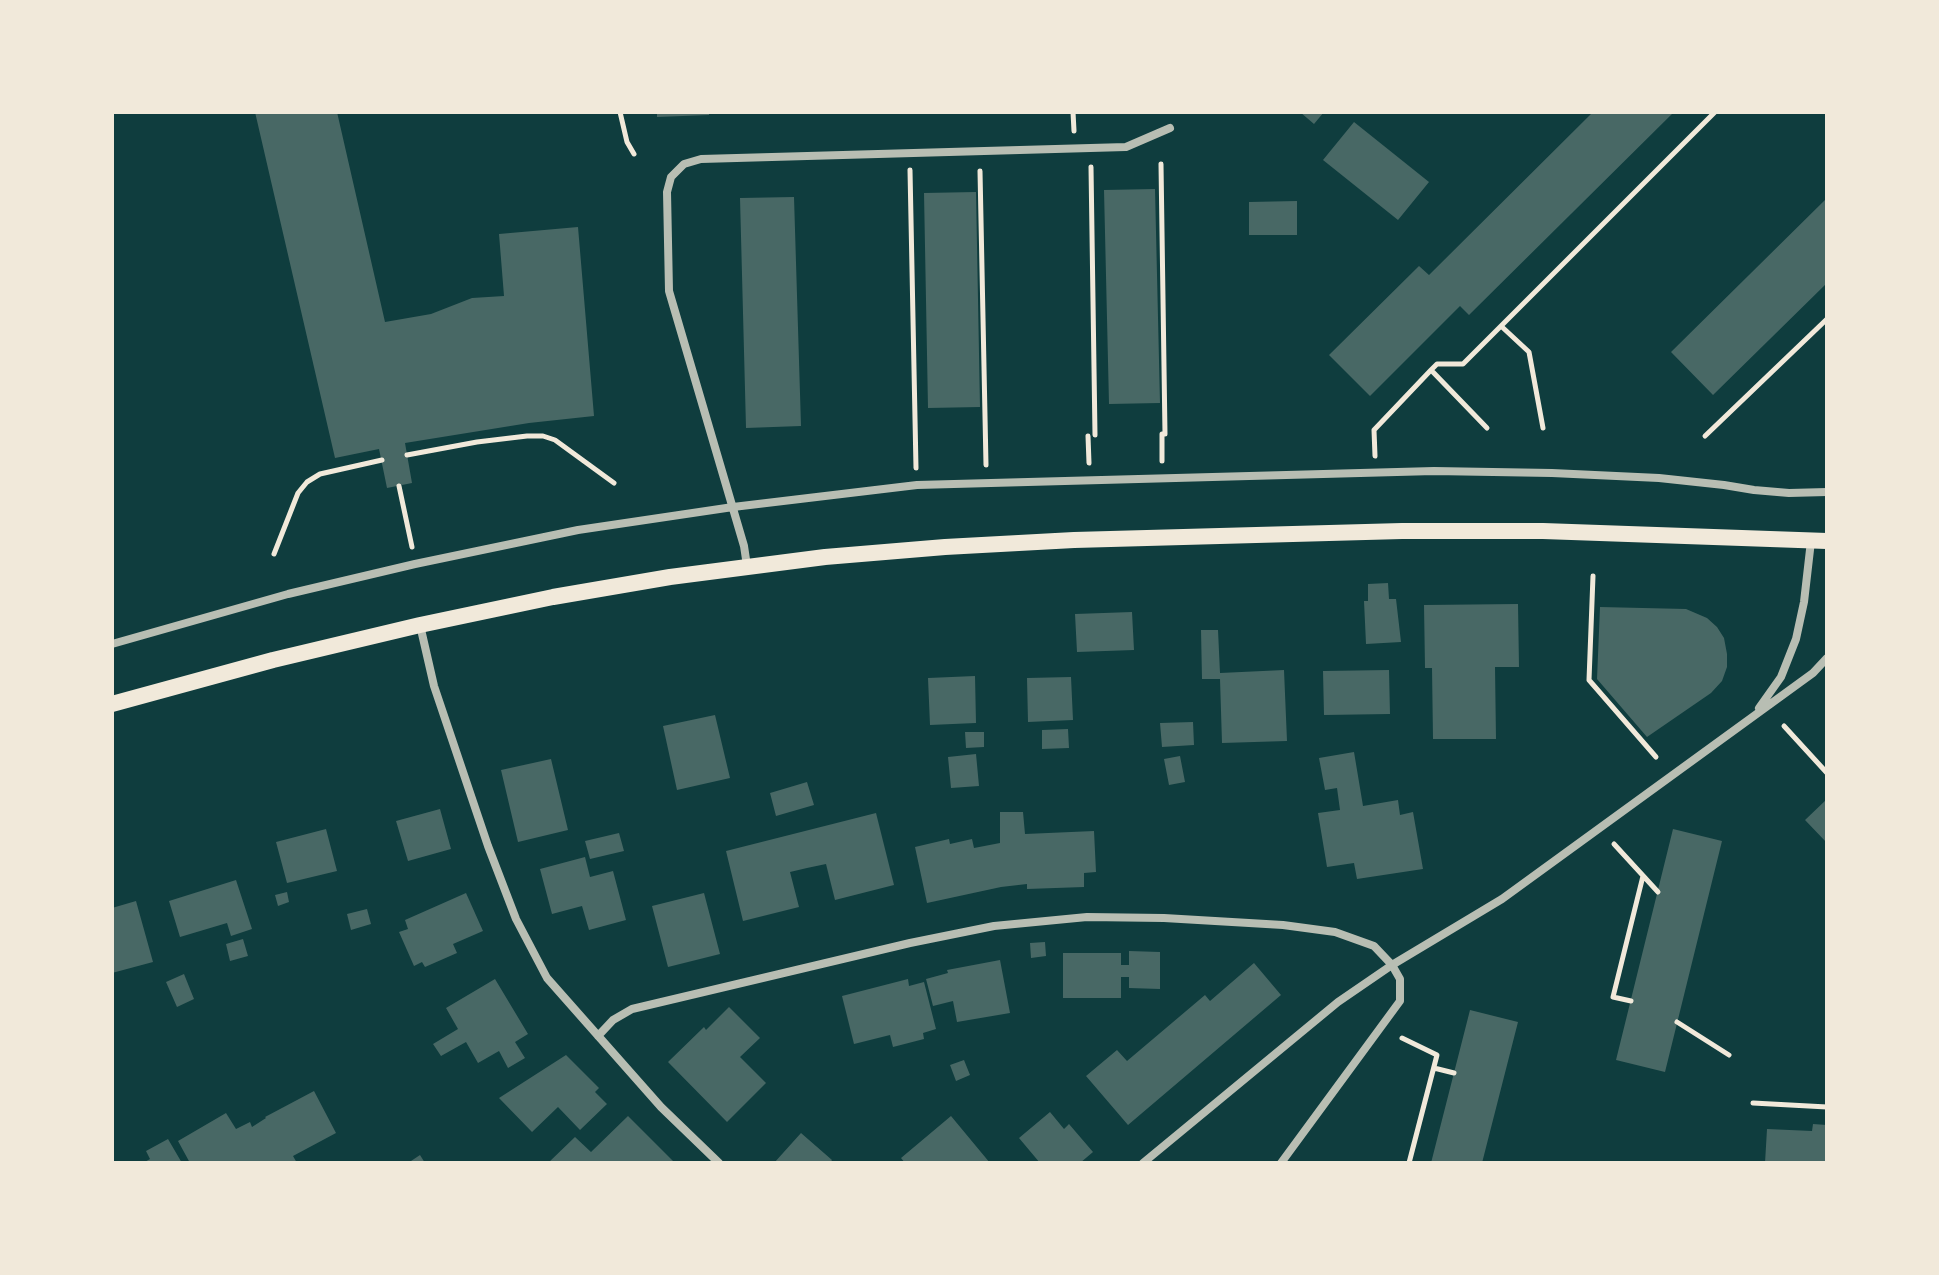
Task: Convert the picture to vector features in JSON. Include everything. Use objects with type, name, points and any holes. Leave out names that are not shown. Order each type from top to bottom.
[{"type":"main road","points":[[112,704],[273,660],[564,595],[670,577],[825,557],[1074,540],[1402,531],[1543,531],[1819,540]]},
{"type":"street","points":[[747,566],[733,507],[669,291],[667,192],[671,177],[684,164],[701,159],[1126,147],[1170,128]]},
{"type":"street","points":[[112,644],[264,600],[578,530],[733,507],[917,485],[1434,471],[1659,478],[1789,493],[1827,492]]},
{"type":"street","points":[[1755,713],[1781,677],[1796,639],[1819,540]]},
{"type":"street","points":[[420,625],[434,686],[488,846],[516,919],[547,978],[661,1107],[719,1163]]},
{"type":"street","points":[[1143,1163],[1338,1002],[1392,965],[1502,899],[1813,673],[1827,658]]},
{"type":"street","points":[[598,1036],[613,1020],[632,1009],[910,943],[1015,923],[1101,917],[1164,918],[1283,925],[1335,932],[1374,946],[1392,965],[1400,979],[1400,1001],[1281,1163]]},
{"type":"path","points":[[620,112],[627,142],[634,154]]},
{"type":"path","points":[[1073,112],[1074,132]]},
{"type":"path","points":[[1375,473],[1374,430],[1437,364],[1463,364],[1715,112]]},
{"type":"path","points":[[1161,164],[1165,434]]},
{"type":"path","points":[[1091,166],[1095,435]]},
{"type":"path","points":[[980,168],[986,482]]},
{"type":"path","points":[[910,170],[917,485]]},
{"type":"path","points":[[1705,436],[1827,319]]},
{"type":"path","points":[[1501,326],[1529,352],[1543,428]]},
{"type":"path","points":[[1431,370],[1487,428]]},
{"type":"path","points":[[407,455],[477,442],[543,436],[555,440],[614,483]]},
{"type":"path","points":[[274,554],[298,493],[307,482],[320,474],[382,460]]},
{"type":"path","points":[[399,486],[415,564]]},
{"type":"path","points":[[1593,576],[1594,652],[1589,680],[1615,704],[1656,757]]},
{"type":"path","points":[[1784,726],[1827,772]]},
{"type":"path","points":[[1614,844],[1658,892]]},
{"type":"path","points":[[1631,1001],[1613,997],[1643,876]]},
{"type":"path","points":[[1677,1022],[1729,1055]]},
{"type":"path","points":[[1402,1038],[1437,1055],[1409,1163]]},
{"type":"path","points":[[1434,1068],[1454,1073]]},
{"type":"path","points":[[1753,1103],[1827,1107]]},
{"type":"building","points":[[255,112],[337,112],[385,322],[431,314],[472,298],[504,296],[499,234],[578,227],[594,416],[405,443],[412,483],[387,488],[379,449],[335,458]]},
{"type":"building","points":[[657,112],[709,112],[709,115],[657,117]]},
{"type":"building","points":[[1300,112],[1324,112],[1314,124]]},
{"type":"building","points":[[1593,112],[1674,112],[1469,315],[1460,306],[1370,396],[1329,355],[1419,266],[1429,275]]},
{"type":"building","points":[[1354,122],[1429,182],[1398,220],[1323,160]]},
{"type":"building","points":[[1155,189],[1160,403],[1109,404],[1104,190]]},
{"type":"building","points":[[976,192],[980,407],[928,408],[924,193]]},
{"type":"building","points":[[794,197],[801,426],[746,428],[740,198]]},
{"type":"building","points":[[1827,198],[1827,283],[1713,395],[1671,352]]},
{"type":"building","points":[[1297,201],[1297,235],[1249,235],[1249,202]]},
{"type":"building","points":[[1388,583],[1389,599],[1396,599],[1401,642],[1366,644],[1364,601],[1368,601],[1368,584]]},
{"type":"building","points":[[1518,604],[1519,667],[1495,667],[1496,739],[1433,739],[1432,668],[1425,668],[1424,605]]},
{"type":"building","points":[[1600,607],[1686,609],[1707,618],[1724,638],[1727,667],[1722,681],[1711,693],[1647,737],[1597,679]]},
{"type":"building","points":[[1132,612],[1134,650],[1077,652],[1075,614]]},
{"type":"building","points":[[1201,630],[1218,630],[1220,673],[1284,670],[1287,741],[1222,743],[1220,679],[1202,679]]},
{"type":"building","points":[[1389,670],[1390,714],[1324,715],[1323,671]]},
{"type":"building","points":[[975,676],[976,723],[930,725],[928,678]]},
{"type":"building","points":[[1071,677],[1073,720],[1028,722],[1027,678]]},
{"type":"building","points":[[715,715],[730,778],[677,790],[663,726]]},
{"type":"building","points":[[1193,722],[1194,745],[1162,747],[1160,723]]},
{"type":"building","points":[[1068,729],[1069,748],[1042,749],[1042,730]]},
{"type":"building","points":[[965,732],[984,732],[984,747],[966,748]]},
{"type":"building","points":[[1354,752],[1363,806],[1398,800],[1400,815],[1413,812],[1423,869],[1357,879],[1354,863],[1327,867],[1318,813],[1340,810],[1337,788],[1325,790],[1319,758]]},
{"type":"building","points":[[976,754],[979,786],[951,788],[948,757]]},
{"type":"building","points":[[1180,756],[1185,782],[1169,785],[1164,759]]},
{"type":"building","points":[[551,759],[568,830],[518,842],[501,770]]},
{"type":"building","points":[[807,782],[814,805],[776,816],[770,793]]},
{"type":"building","points":[[1827,799],[1827,843],[1805,820]]},
{"type":"building","points":[[440,809],[451,849],[408,861],[396,821]]},
{"type":"building","points":[[1000,812],[1023,812],[1025,834],[1094,831],[1096,872],[1084,873],[1084,887],[1027,889],[1027,884],[927,903],[915,847],[949,839],[950,844],[972,839],[974,848],[1000,843]]},
{"type":"building","points":[[876,813],[894,885],[835,900],[826,864],[790,872],[799,907],[743,921],[726,851]]},
{"type":"building","points":[[326,829],[337,871],[287,883],[276,842]]},
{"type":"building","points":[[1673,829],[1722,841],[1665,1072],[1616,1060]]},
{"type":"building","points":[[619,833],[624,851],[590,859],[585,841]]},
{"type":"building","points":[[585,857],[590,877],[613,871],[626,920],[589,930],[582,906],[552,914],[540,869]]},
{"type":"building","points":[[236,880],[252,929],[231,936],[227,923],[180,937],[169,901]]},
{"type":"building","points":[[287,892],[289,902],[278,906],[275,895]]},
{"type":"building","points":[[466,893],[483,931],[453,944],[457,953],[425,967],[422,962],[414,966],[399,932],[408,929],[405,920]]},
{"type":"building","points":[[704,893],[720,954],[668,967],[652,906]]},
{"type":"building","points":[[136,901],[153,962],[112,973],[112,908]]},
{"type":"building","points":[[367,909],[371,924],[351,930],[347,914]]},
{"type":"building","points":[[243,939],[248,956],[230,961],[226,944]]},
{"type":"building","points":[[1045,942],[1046,956],[1031,958],[1030,943]]},
{"type":"building","points":[[1129,951],[1160,952],[1160,989],[1129,988],[1129,977],[1121,977],[1121,998],[1063,998],[1063,953],[1121,953],[1121,965],[1129,965]]},
{"type":"building","points":[[1000,960],[1010,1013],[957,1022],[953,1001],[933,1006],[926,979],[948,973],[947,970]]},
{"type":"building","points":[[1254,963],[1281,995],[1128,1125],[1086,1076],[1117,1050],[1127,1061],[1205,995],[1210,1001]]},
{"type":"building","points":[[184,974],[194,999],[177,1007],[166,982]]},
{"type":"building","points":[[495,979],[528,1034],[515,1042],[525,1058],[508,1068],[499,1051],[478,1063],[466,1042],[441,1056],[433,1044],[458,1029],[446,1008]]},
{"type":"building","points":[[908,979],[909,986],[924,982],[936,1029],[923,1033],[924,1039],[893,1047],[890,1035],[854,1044],[842,996]]},
{"type":"building","points":[[729,1007],[760,1038],[740,1057],[766,1083],[727,1122],[668,1062]]},
{"type":"building","points":[[1470,1010],[1518,1022],[1482,1163],[1431,1163]]},
{"type":"building","points":[[566,1055],[599,1088],[595,1092],[607,1104],[580,1130],[558,1107],[532,1132],[499,1098]]},
{"type":"building","points":[[964,1060],[970,1075],[956,1081],[950,1065]]},
{"type":"building","points":[[314,1091],[336,1133],[293,1156],[297,1163],[190,1163],[178,1141],[226,1113],[236,1129],[250,1122],[252,1127]]},
{"type":"building","points":[[1050,1112],[1064,1129],[1069,1124],[1093,1152],[1080,1163],[1040,1163],[1019,1138]]},
{"type":"building","points":[[628,1116],[675,1163],[548,1163],[575,1137],[591,1152]]},
{"type":"building","points":[[951,1116],[990,1163],[905,1163],[901,1158]]},
{"type":"building","points":[[1813,1124],[1827,1125],[1827,1163],[1765,1163],[1767,1129],[1812,1131]]},
{"type":"building","points":[[801,1133],[832,1160],[830,1163],[774,1163]]},
{"type":"building","points":[[168,1139],[182,1163],[143,1163],[150,1159],[146,1151]]},
{"type":"building","points":[[420,1155],[425,1163],[408,1163]]}]
